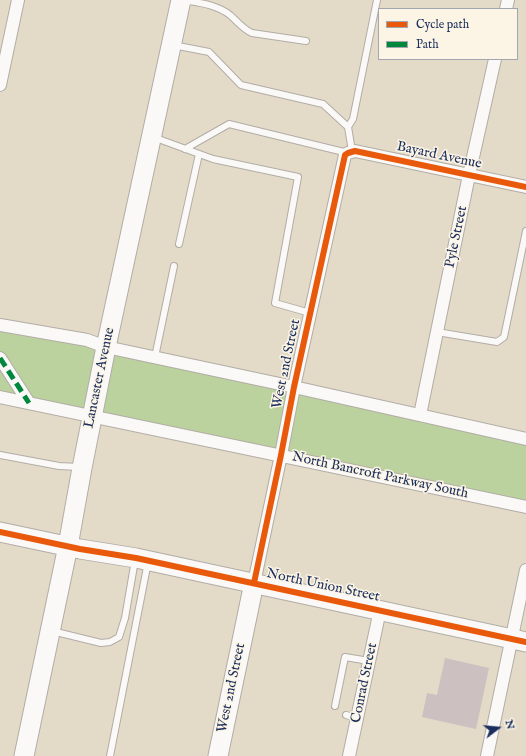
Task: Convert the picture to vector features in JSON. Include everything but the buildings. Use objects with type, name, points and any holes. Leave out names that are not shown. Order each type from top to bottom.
[{"type":"main road","name":"Lancaster Avenue","points":[[24,756],[68,546],[106,347],[181,0]]},
{"type":"main road","name":"North Union Street","points":[[0,532],[142,559],[519,640]]},
{"type":"main road","name":"West 2nd Street","points":[[218,756],[254,583]]},
{"type":"street","points":[[0,85],[18,0]]},
{"type":"street","name":"Pyle Street","points":[[420,415],[469,175],[495,60]]},
{"type":"street","name":"Bayard Avenue","points":[[350,152],[355,151],[526,187]]},
{"type":"street","name":"West 2nd Street","points":[[254,583],[294,387],[344,158],[345,155],[350,152]]},
{"type":"street","points":[[0,325],[87,340],[106,347],[526,439]]},
{"type":"street","points":[[0,358],[29,403]]},
{"type":"street","name":"North Bancroft Parkway South","points":[[0,397],[526,507]]},
{"type":"street","points":[[487,756],[519,640],[526,570]]},
{"type":"street","name":"Conrad Street","points":[[349,756],[352,717],[369,661],[380,610]]},
{"type":"lane","points":[[181,0],[211,5],[222,9],[247,31],[252,33],[306,41]]},
{"type":"lane","points":[[184,149],[229,124],[350,152],[348,127],[353,119],[377,0]]},
{"type":"lane","points":[[171,45],[209,52],[240,85],[323,104],[348,127]]},
{"type":"lane","points":[[151,137],[213,159],[298,177],[275,303],[310,313]]},
{"type":"lane","points":[[179,244],[199,154]]},
{"type":"lane","points":[[437,332],[497,342],[504,337],[526,231]]},
{"type":"lane","points":[[155,357],[174,266]]},
{"type":"lane","points":[[0,455],[59,466],[82,468]]},
{"type":"lane","points":[[50,631],[101,643],[110,642],[119,636],[142,559]]},
{"type":"lane","points":[[110,756],[142,559]]},
{"type":"lane","points":[[335,706],[345,657],[369,661]]},
{"type":"green space","points":[[0,325],[526,439],[526,507],[0,397]]},
{"type":"marked path","points":[[0,358],[29,403]]},
{"type":"cycle path","points":[[254,583],[294,387],[345,155],[355,151],[526,187]]},
{"type":"cycle path","points":[[0,532],[80,549],[136,558],[526,642]]}]
